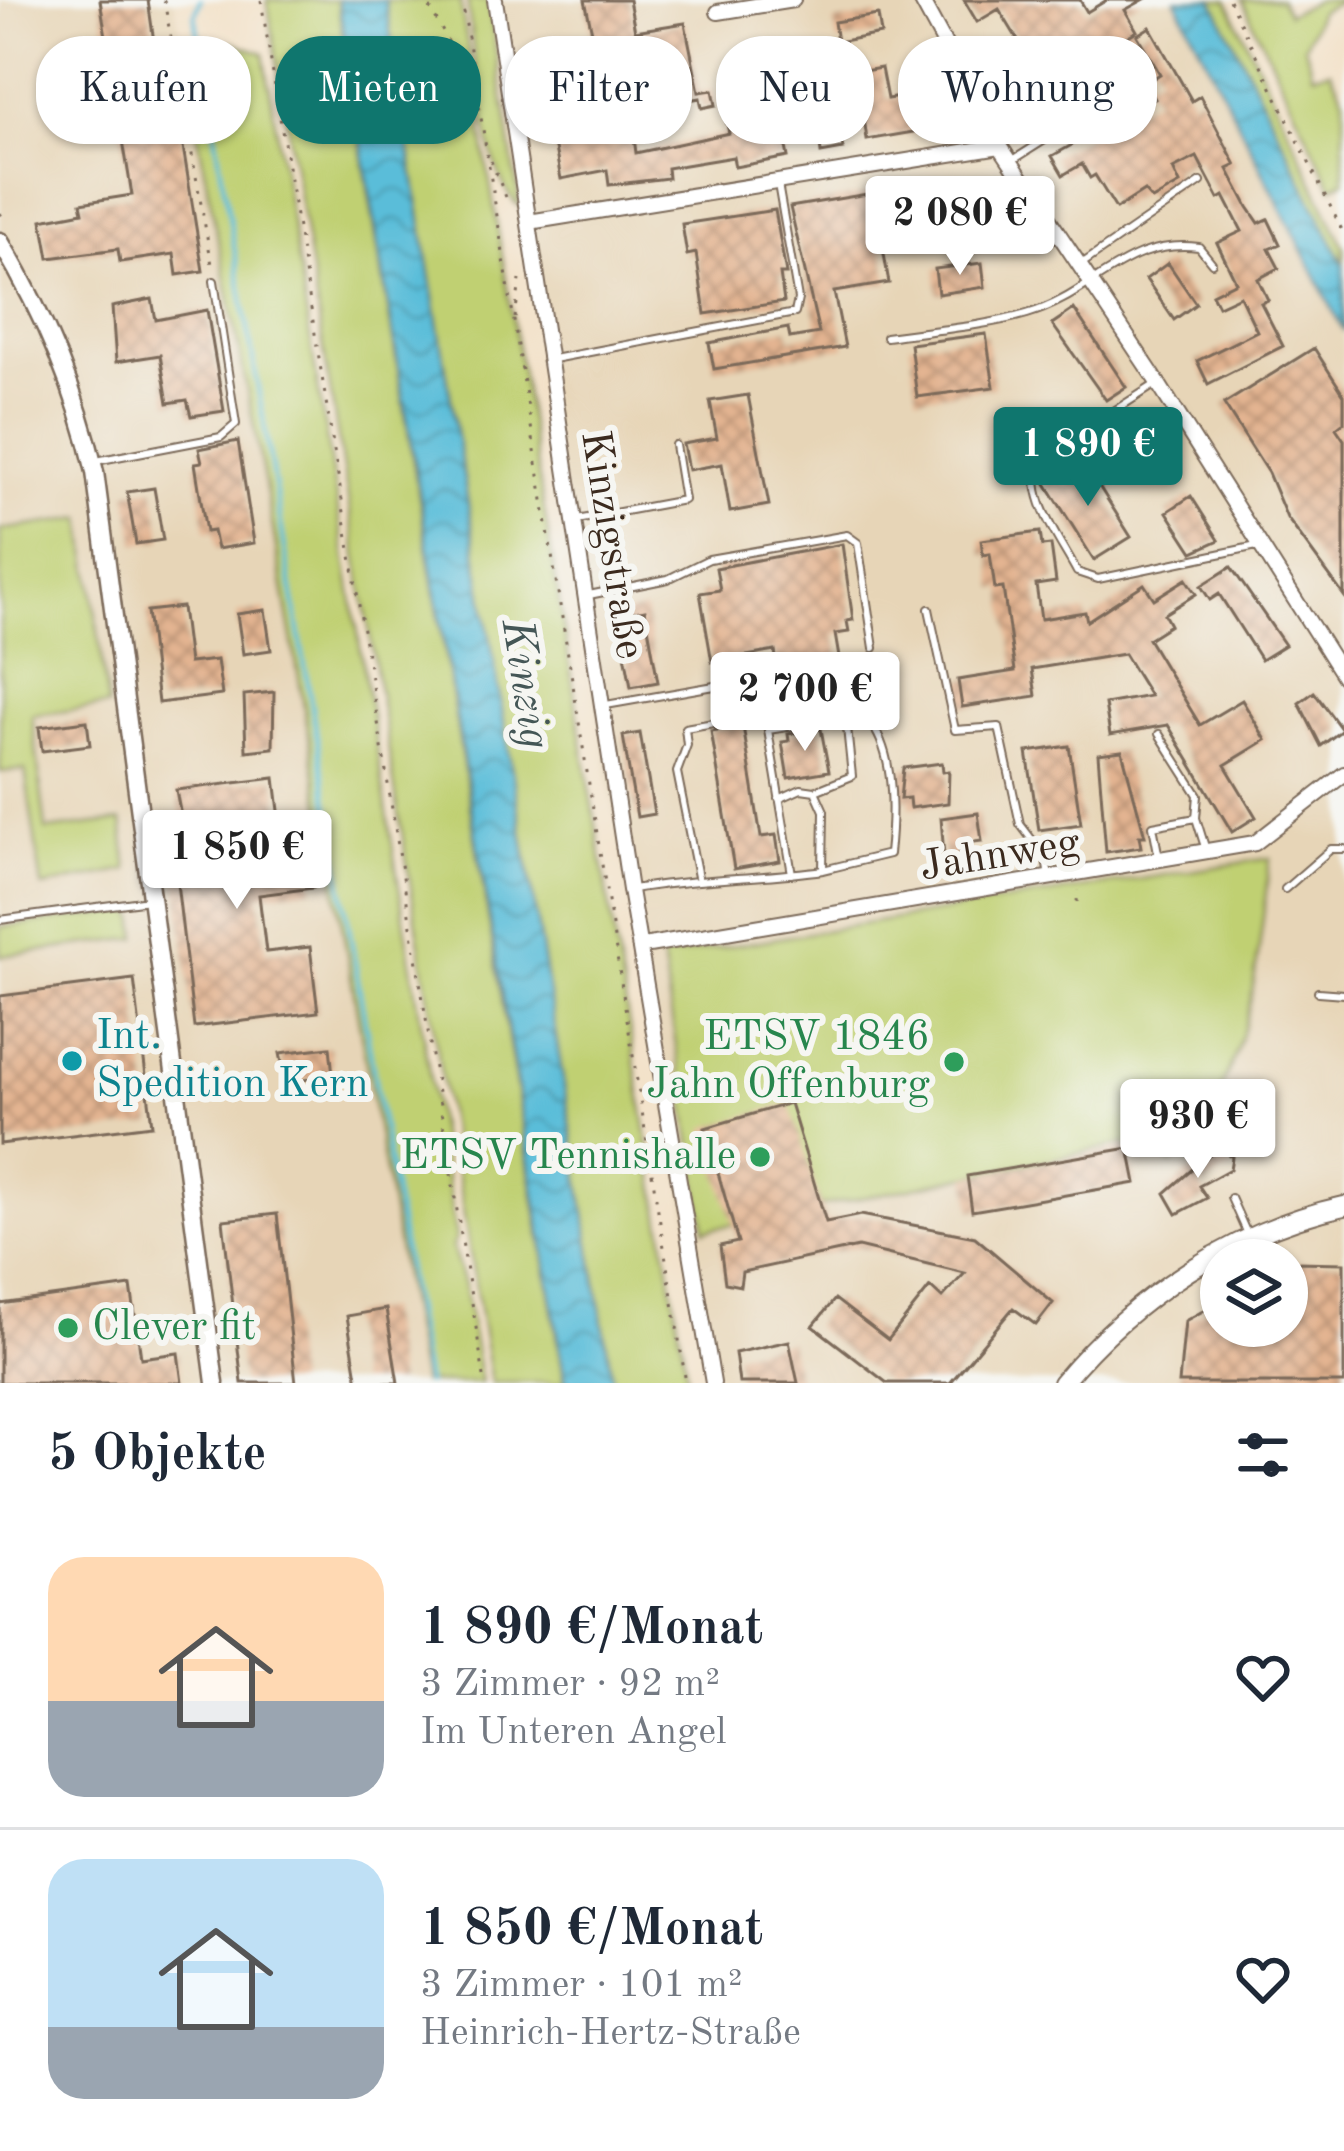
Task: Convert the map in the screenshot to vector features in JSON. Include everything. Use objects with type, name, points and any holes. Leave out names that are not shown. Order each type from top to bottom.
[{"type":"main road","points":[[1062,1383],[1113,1326],[1176,1280],[1249,1237],[1344,1206]]},
{"type":"street","name":"Kinzigstraße","points":[[495,0],[630,890],[643,946],[712,1383]]},
{"type":"street","points":[[718,12],[793,0]]},
{"type":"street","points":[[921,0],[1000,146],[1344,676]]},
{"type":"street","points":[[529,222],[1000,146]]},
{"type":"street","points":[[0,242],[58,351],[80,408],[92,462],[215,1383]]},
{"type":"street","name":"Jahnweg","points":[[643,946],[1255,843],[1344,774]]},
{"type":"lane","points":[[1010,161],[1037,144]]},
{"type":"lane","points":[[550,360],[795,313],[778,182]]},
{"type":"lane","points":[[1080,266],[1202,182]]},
{"type":"lane","points":[[886,337],[1027,314],[1127,256],[1156,246],[1198,247],[1212,263]]},
{"type":"lane","points":[[92,462],[231,432],[237,416],[214,280]]},
{"type":"lane","points":[[1158,383],[1042,458],[1035,470],[1037,494],[1077,572],[1098,579],[1257,546]]},
{"type":"lane","points":[[574,520],[684,500],[675,445]]},
{"type":"lane","points":[[585,595],[668,579],[710,559],[847,535],[858,543],[874,648]]},
{"type":"lane","points":[[929,609],[955,730],[999,727],[1020,824],[1046,858],[1050,881]]},
{"type":"lane","points":[[602,706],[743,681]]},
{"type":"lane","points":[[698,877],[677,772],[687,745],[685,728],[765,714],[792,874]]},
{"type":"lane","points":[[630,890],[698,877],[719,883],[823,870],[889,854],[892,818],[881,737],[872,724],[846,718],[768,730]]},
{"type":"lane","points":[[779,799],[852,776],[846,718]]},
{"type":"lane","points":[[1159,734],[1198,795],[1196,818],[1207,852]]},
{"type":"lane","points":[[815,791],[824,811],[823,870]]},
{"type":"lane","points":[[1159,861],[1153,826],[1196,818]]},
{"type":"lane","points":[[1285,889],[1331,849],[1344,849]]},
{"type":"lane","points":[[0,920],[149,900]]},
{"type":"lane","points":[[1318,992],[1344,994]]},
{"type":"lane","points":[[1231,1198],[1249,1237]]},
{"type":"path","points":[[164,0],[214,280]]},
{"type":"path","points":[[261,0],[485,1383]]},
{"type":"path","points":[[462,0],[468,36]]},
{"type":"path","points":[[1229,0],[1344,234]]},
{"type":"path","points":[[430,8],[445,36]]},
{"type":"path","points":[[481,112],[686,1383]]},
{"type":"path","points":[[488,154],[508,202],[529,222]]},
{"type":"shaded area","points":[[0,0],[174,0],[181,36],[36,36],[36,144],[201,144],[422,1383],[0,1383]]},
{"type":"shaded area","points":[[488,0],[1176,0],[1344,332],[1344,1383],[717,1383],[610,792],[510,144],[692,144],[692,36],[505,36],[505,110]]},
{"type":"green space","points":[[267,0],[337,0],[343,36],[275,36],[275,49]]},
{"type":"green space","points":[[385,0],[460,0],[466,36],[391,36]]},
{"type":"green space","points":[[467,0],[488,0],[505,110],[505,144],[510,144],[520,207],[508,193],[489,142],[481,100],[481,36],[472,36]]},
{"type":"green space","points":[[1213,0],[1227,0],[1344,247],[1344,266]]},
{"type":"green space","points":[[1242,0],[1280,0],[1287,14],[1318,0],[1344,0],[1319,12],[1304,46],[1313,74],[1330,70],[1344,98],[1344,181],[1332,187]]},
{"type":"green space","points":[[251,49],[264,53],[275,144],[279,144],[456,1238],[452,1246],[464,1284],[481,1383],[422,1383],[267,495],[200,144],[251,144]]},
{"type":"green space","points":[[481,127],[688,1383],[613,1383],[409,144],[481,144]]},
{"type":"green space","points":[[290,144],[361,144],[565,1383],[491,1383]]},
{"type":"green space","points":[[83,518],[108,706],[32,715],[46,830],[122,821],[128,870],[42,887],[25,770],[0,772],[0,530]]},
{"type":"green space","name":"ETSV 1846 Jahn Offenburg","points":[[1270,858],[1241,1038],[1218,1093],[1173,1164],[1124,1144],[705,1230],[662,957]]},
{"type":"green space","points":[[128,911],[135,915],[138,938],[0,956],[0,927]]},
{"type":"water","points":[[338,0],[385,0],[391,36],[344,36]]},
{"type":"water","points":[[1176,0],[1213,0],[1344,266],[1344,332]]},
{"type":"water","points":[[362,144],[409,144],[613,1383],[566,1383]]},
{"type":"building","points":[[100,0],[148,0],[153,36],[106,36]]},
{"type":"building","points":[[585,0],[629,0],[635,31],[685,23],[688,36],[593,36]]},
{"type":"building","points":[[964,0],[1080,0],[1087,12],[1107,0],[1143,0],[1125,10],[1137,31],[1128,36],[1015,36],[999,9],[977,22]]},
{"type":"building","points":[[878,15],[881,34],[836,36],[834,22]]},
{"type":"building","points":[[1157,39],[1192,101],[1200,96],[1236,165],[1228,169],[1248,207],[1259,223],[1268,219],[1280,244],[1269,249],[1279,268],[1258,279],[1268,300],[1261,303],[1283,346],[1208,384],[1197,361],[1257,331],[1240,296],[1218,306],[1212,294],[1236,282],[1217,243],[1242,231],[1224,196],[1219,199],[1197,157],[1173,169],[1180,184],[1152,200],[1144,191],[1116,209],[1095,175],[1090,178],[1082,164],[1063,175],[1052,156],[1074,144],[1157,144]]},
{"type":"building","points":[[692,58],[699,92],[713,90],[716,105],[702,108],[700,98],[692,99]]},
{"type":"building","points":[[881,68],[887,99],[898,97],[898,135],[874,139],[874,69]]},
{"type":"building","points":[[716,136],[716,144],[785,144],[788,157],[735,167],[733,157],[667,168],[668,178],[609,185],[607,170],[561,179],[554,144],[635,144],[636,153]]},
{"type":"building","points":[[124,144],[183,144],[203,271],[177,275],[174,254],[120,262],[118,249],[49,258],[42,220],[83,212],[81,203],[132,195]]},
{"type":"building","points":[[820,144],[842,144],[843,149],[821,153]]},
{"type":"building","points":[[1004,186],[1008,211],[945,220],[941,195]]},
{"type":"building","points":[[909,187],[913,214],[878,219],[889,283],[834,292],[845,347],[714,369],[709,343],[788,328],[790,338],[819,333],[790,207]]},
{"type":"building","points":[[775,210],[786,274],[780,274],[784,302],[705,314],[696,253],[687,255],[682,224]]},
{"type":"building","points":[[982,263],[985,287],[938,294],[935,269]]},
{"type":"building","points":[[1168,263],[1196,304],[1174,320],[1146,279]]},
{"type":"building","points":[[152,299],[156,320],[207,310],[224,411],[191,416],[187,400],[168,403],[160,355],[116,362],[112,307]]},
{"type":"building","points":[[1074,309],[1126,387],[1106,400],[1052,324]]},
{"type":"building","points":[[986,334],[994,387],[917,397],[910,344]]},
{"type":"building","points":[[1314,348],[1344,395],[1344,422],[1336,428],[1344,440],[1344,596],[1287,518],[1268,473],[1224,404]]},
{"type":"building","points":[[748,395],[769,505],[730,512],[722,464],[688,470],[683,444],[717,438],[710,401]]},
{"type":"building","points":[[1140,417],[1168,463],[1147,476],[1119,430]]},
{"type":"building","points":[[238,441],[254,543],[217,549],[213,531],[206,532],[195,463],[202,462],[199,449]]},
{"type":"building","points":[[1082,459],[1131,537],[1094,560],[1045,482]]},
{"type":"building","points":[[154,488],[163,540],[136,544],[127,492]]},
{"type":"building","points":[[1191,496],[1219,540],[1193,552],[1167,512]]},
{"type":"building","points":[[1040,532],[1042,546],[1051,545],[1056,582],[1036,585],[1041,619],[1085,612],[1087,621],[1144,584],[1154,599],[1186,579],[1196,594],[1164,614],[1170,625],[1148,639],[1200,725],[1242,700],[1266,740],[1225,765],[1256,817],[1232,832],[1168,725],[1110,735],[1105,704],[1150,696],[1124,654],[1032,669],[1036,696],[962,707],[958,680],[1015,671],[1003,588],[995,589],[990,554],[983,555],[981,540]]},
{"type":"building","points":[[842,544],[853,620],[847,621],[849,632],[835,634],[843,681],[853,679],[857,705],[786,720],[775,651],[712,662],[700,593],[720,590],[716,568]]},
{"type":"building","points":[[1231,567],[1285,645],[1261,660],[1219,594],[1210,600],[1201,586]]},
{"type":"building","points":[[182,607],[189,663],[217,660],[222,695],[158,703],[147,611]]},
{"type":"building","points":[[265,610],[271,650],[243,654],[237,614]]},
{"type":"building","points":[[645,610],[658,682],[631,687],[618,615]]},
{"type":"building","points":[[274,692],[273,748],[246,751],[244,695]]},
{"type":"building","points":[[1314,692],[1342,730],[1321,746],[1299,703]]},
{"type":"building","points":[[87,721],[90,745],[42,751],[39,727]]},
{"type":"building","points":[[743,726],[761,837],[776,835],[780,861],[734,869],[711,731]]},
{"type":"building","points":[[821,729],[829,771],[788,778],[782,742],[789,741],[788,734]]},
{"type":"building","points":[[640,733],[654,814],[637,817],[623,736]]},
{"type":"building","points":[[1069,746],[1081,824],[1039,830],[1027,752]]},
{"type":"building","points":[[1122,751],[1145,836],[1139,836],[1141,847],[1106,852],[1098,754]]},
{"type":"building","points":[[942,763],[943,772],[949,771],[948,803],[910,808],[909,798],[900,799],[903,768]]},
{"type":"building","points":[[275,778],[281,827],[215,835],[220,868],[309,857],[313,888],[259,895],[266,952],[310,947],[318,1012],[194,1027],[175,866],[190,864],[176,790]]},
{"type":"building","points":[[978,813],[982,841],[959,844],[962,879],[946,880],[941,818]]},
{"type":"building","name":"Int. Spedition Kern","points":[[134,979],[152,1125],[0,1144],[0,996]]},
{"type":"building","points":[[330,1047],[333,1075],[286,1083],[280,1053]]},
{"type":"building","points":[[790,1103],[826,1222],[861,1215],[975,1237],[1053,1303],[1036,1325],[1013,1308],[950,1383],[887,1383],[813,1326],[835,1299],[888,1340],[930,1287],[942,1298],[965,1273],[858,1247],[742,1272],[740,1286],[725,1283],[720,1246],[738,1242],[705,1128]]},
{"type":"building","points":[[1218,1147],[1232,1157],[1230,1169],[1199,1186],[1207,1198],[1177,1214],[1165,1193]]},
{"type":"building","points":[[1129,1148],[1136,1183],[972,1211],[967,1176]]},
{"type":"building","points":[[277,1214],[296,1383],[242,1383],[223,1220]]},
{"type":"building","points":[[1308,1262],[1344,1263],[1344,1383],[1179,1383],[1185,1321],[1200,1313],[1200,1347],[1308,1347]]},
{"type":"building","points":[[131,1286],[141,1358],[178,1353],[182,1383],[0,1383],[0,1304]]},
{"type":"building","points":[[386,1309],[398,1383],[358,1383],[347,1316]]},
{"type":"building","points":[[789,1341],[798,1383],[739,1383],[735,1353]]},
{"type":"waterway","points":[[200,0],[195,15],[426,1383]]},
{"type":"place","name":"Int. Spedition Kern","points":[[72,1061]]},
{"type":"place","name":"ETSV 1846 Jahn Offenburg","points":[[954,1062]]},
{"type":"place","name":"ETSV Tennishalle","points":[[760,1157]]},
{"type":"place","name":"Clever fit","points":[[68,1328]]},
{"type":"water label","name":"Kinzig","points":[[524,684]]}]
